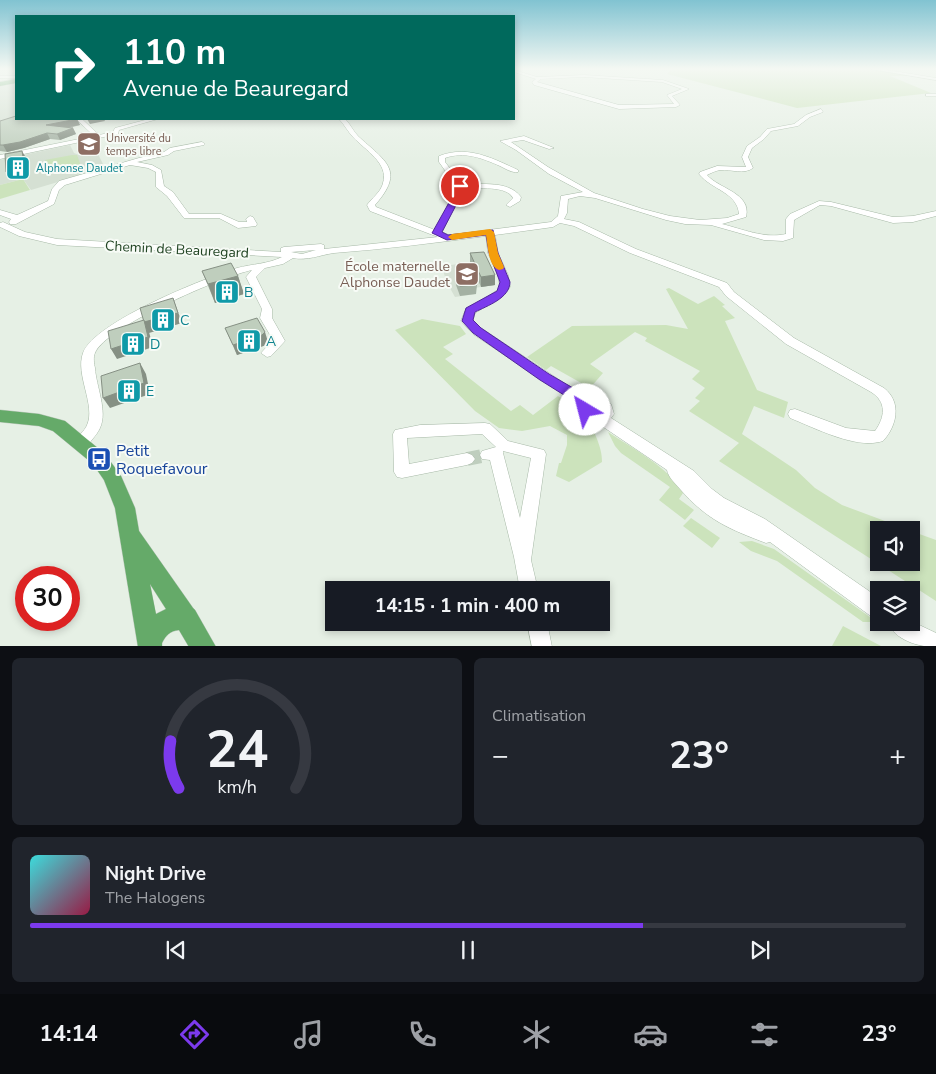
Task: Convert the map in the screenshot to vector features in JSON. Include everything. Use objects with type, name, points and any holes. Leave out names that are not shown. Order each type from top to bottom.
[{"type":"main road","points":[[0,416],[39,420],[59,426],[82,443],[99,459],[112,476],[125,508],[150,644]]},
{"type":"main road","points":[[130,533],[204,646]]},
{"type":"main road","points":[[150,644],[163,622],[175,617],[187,618]]},
{"type":"street","points":[[591,99],[619,107],[677,105],[672,99]]},
{"type":"street","points":[[702,222],[734,220],[743,215],[744,208],[740,200],[709,181],[703,174],[717,168],[743,170],[750,168],[745,157],[749,147],[762,138],[769,130],[796,125],[808,116],[821,111]]},
{"type":"street","points":[[80,120],[98,137]]},
{"type":"street","points":[[0,157],[107,136],[116,133],[117,129],[151,120]]},
{"type":"street","points":[[343,120],[351,132],[383,164],[389,174],[387,184],[371,206],[372,209],[424,229],[434,237],[460,190],[460,186],[442,162],[441,157],[464,153],[475,154],[516,172]]},
{"type":"street","points":[[551,148],[524,138],[503,141],[516,147],[545,168],[592,194],[659,216],[702,222],[755,235],[781,238],[790,236],[790,219],[792,216],[819,203],[831,204],[893,220],[913,219],[936,213]]},
{"type":"street","points":[[6,218],[36,210],[51,202],[56,189],[62,183],[166,154],[172,149],[202,144]]},
{"type":"street","points":[[129,163],[150,166],[158,171],[160,187],[170,194],[187,216],[221,216],[238,225],[253,224],[250,219]]},
{"type":"street","points":[[460,186],[507,188],[517,197],[510,205]]},
{"type":"street","points":[[592,194],[584,193],[564,198],[564,214],[561,221],[576,224],[633,251],[723,285],[730,294],[790,341],[876,389],[887,398],[890,406],[883,431],[878,437],[870,438],[840,431],[795,414]]},
{"type":"street","name":"Chemin de Beauregard","points":[[6,218],[10,229],[57,242],[302,257],[320,252],[434,237],[447,238],[546,226],[561,221]]},
{"type":"street","points":[[490,232],[493,253],[503,275],[505,287],[500,293],[470,311],[467,321],[477,330],[586,406],[589,415],[603,416],[625,434],[666,461],[699,499],[713,511],[730,521],[788,546],[870,604]]},
{"type":"street","name":"Chemin de Beauregard","points":[[260,253],[309,248],[352,249]]},
{"type":"street","points":[[82,443],[94,427],[96,414],[90,381],[89,352],[98,341],[114,327],[217,278],[243,269],[282,262],[291,255]]},
{"type":"street","points":[[262,266],[251,276],[268,309],[266,318],[279,340],[267,353]]},
{"type":"street","points":[[467,459],[402,472],[400,434],[420,430],[485,428],[504,446],[538,454],[522,560]]},
{"type":"street","points":[[487,455],[496,453],[527,581]]},
{"type":"street","points":[[539,631],[542,646]]},
{"type":"street","points":[[909,631],[936,643]]},
{"type":"shaded area","points":[[0,99],[15,99],[15,119],[0,125]]},
{"type":"shaded area","points":[[70,145],[74,153],[79,155],[97,152],[105,168],[31,190],[23,179],[0,185],[0,160]]},
{"type":"shaded area","name":"École maternelle Alphonse Daudet","points":[[484,261],[495,285],[474,288],[476,294],[455,297],[446,281],[442,266]]},
{"type":"green space","points":[[763,99],[876,99],[797,108]]},
{"type":"green space","points":[[77,155],[81,166],[49,172],[45,160]]},
{"type":"green space","points":[[23,179],[30,190],[0,199],[0,185]]},
{"type":"green space","points":[[669,288],[698,304],[714,296],[725,305],[722,306],[735,318],[725,321],[757,390],[788,402],[784,418],[754,406],[742,434],[796,470],[815,488],[842,505],[885,521],[870,521],[870,558],[719,461],[739,443],[689,411],[700,401],[695,398],[705,388],[692,379],[700,371],[645,341],[647,338],[635,332],[590,364],[603,373],[590,388],[551,366],[546,370],[527,357],[572,326],[666,325],[688,329],[666,289]]},
{"type":"green space","points":[[422,319],[460,326],[466,334],[443,347],[453,354],[445,359],[511,411],[520,405],[533,415],[558,396],[577,410],[594,431],[601,450],[602,462],[569,482],[556,476],[559,463],[561,463],[567,445],[567,435],[550,426],[522,431],[499,428],[475,411],[395,330]]},
{"type":"green space","points":[[608,432],[650,459],[677,484],[683,493],[679,499],[694,510],[685,520],[659,500],[670,487],[621,453]]},
{"type":"green space","points":[[691,518],[720,538],[712,548],[683,526]]},
{"type":"green space","points":[[920,534],[936,540],[936,601],[920,591],[920,581],[905,581],[890,571],[920,571]]},
{"type":"green space","points":[[752,541],[774,549],[870,617],[870,622],[863,622],[777,561],[751,551],[739,542]]},
{"type":"green space","points":[[843,626],[881,646],[832,646]]},
{"type":"building","points":[[15,116],[15,120],[72,120],[46,125],[73,128],[57,134],[47,133],[20,142],[0,145],[0,121]]},
{"type":"building","points":[[22,151],[25,169],[6,172],[5,154]]},
{"type":"building","points":[[484,252],[495,275],[481,277],[470,253]]},
{"type":"building","points":[[231,263],[238,276],[208,284],[202,271]]},
{"type":"building","points":[[472,274],[477,285],[460,286],[456,276]]},
{"type":"building","points":[[173,298],[178,313],[144,322],[140,308]]},
{"type":"building","points":[[257,318],[265,332],[262,335],[233,345],[225,328]]},
{"type":"building","points":[[144,320],[148,337],[111,349],[108,331]]},
{"type":"building","points":[[140,363],[144,383],[103,398],[101,376]]},
{"type":"tunnel","points":[[467,459],[487,455]]},
{"type":"slow traffic","points":[[452,237],[490,232],[493,253],[499,267]]},
{"type":"place","name":"Université du temps libre","points":[[89,144]]},
{"type":"place","name":"Alphonse Daudet","points":[[18,168]]},
{"type":"place","name":"École maternelle Alphonse Daudet","points":[[467,274]]},
{"type":"place","name":"B","points":[[227,292]]},
{"type":"place","name":"C","points":[[163,320]]},
{"type":"place","name":"A","points":[[249,341]]},
{"type":"place","name":"D","points":[[133,344]]},
{"type":"place","name":"E","points":[[129,391]]},
{"type":"place","name":"Petit Roquefavour","points":[[99,459]]},
{"type":"route","points":[[460,186],[460,190],[437,233],[447,238],[490,232],[493,253],[505,282],[505,287],[500,293],[470,311],[467,321],[545,377],[588,403],[585,410]]}]
